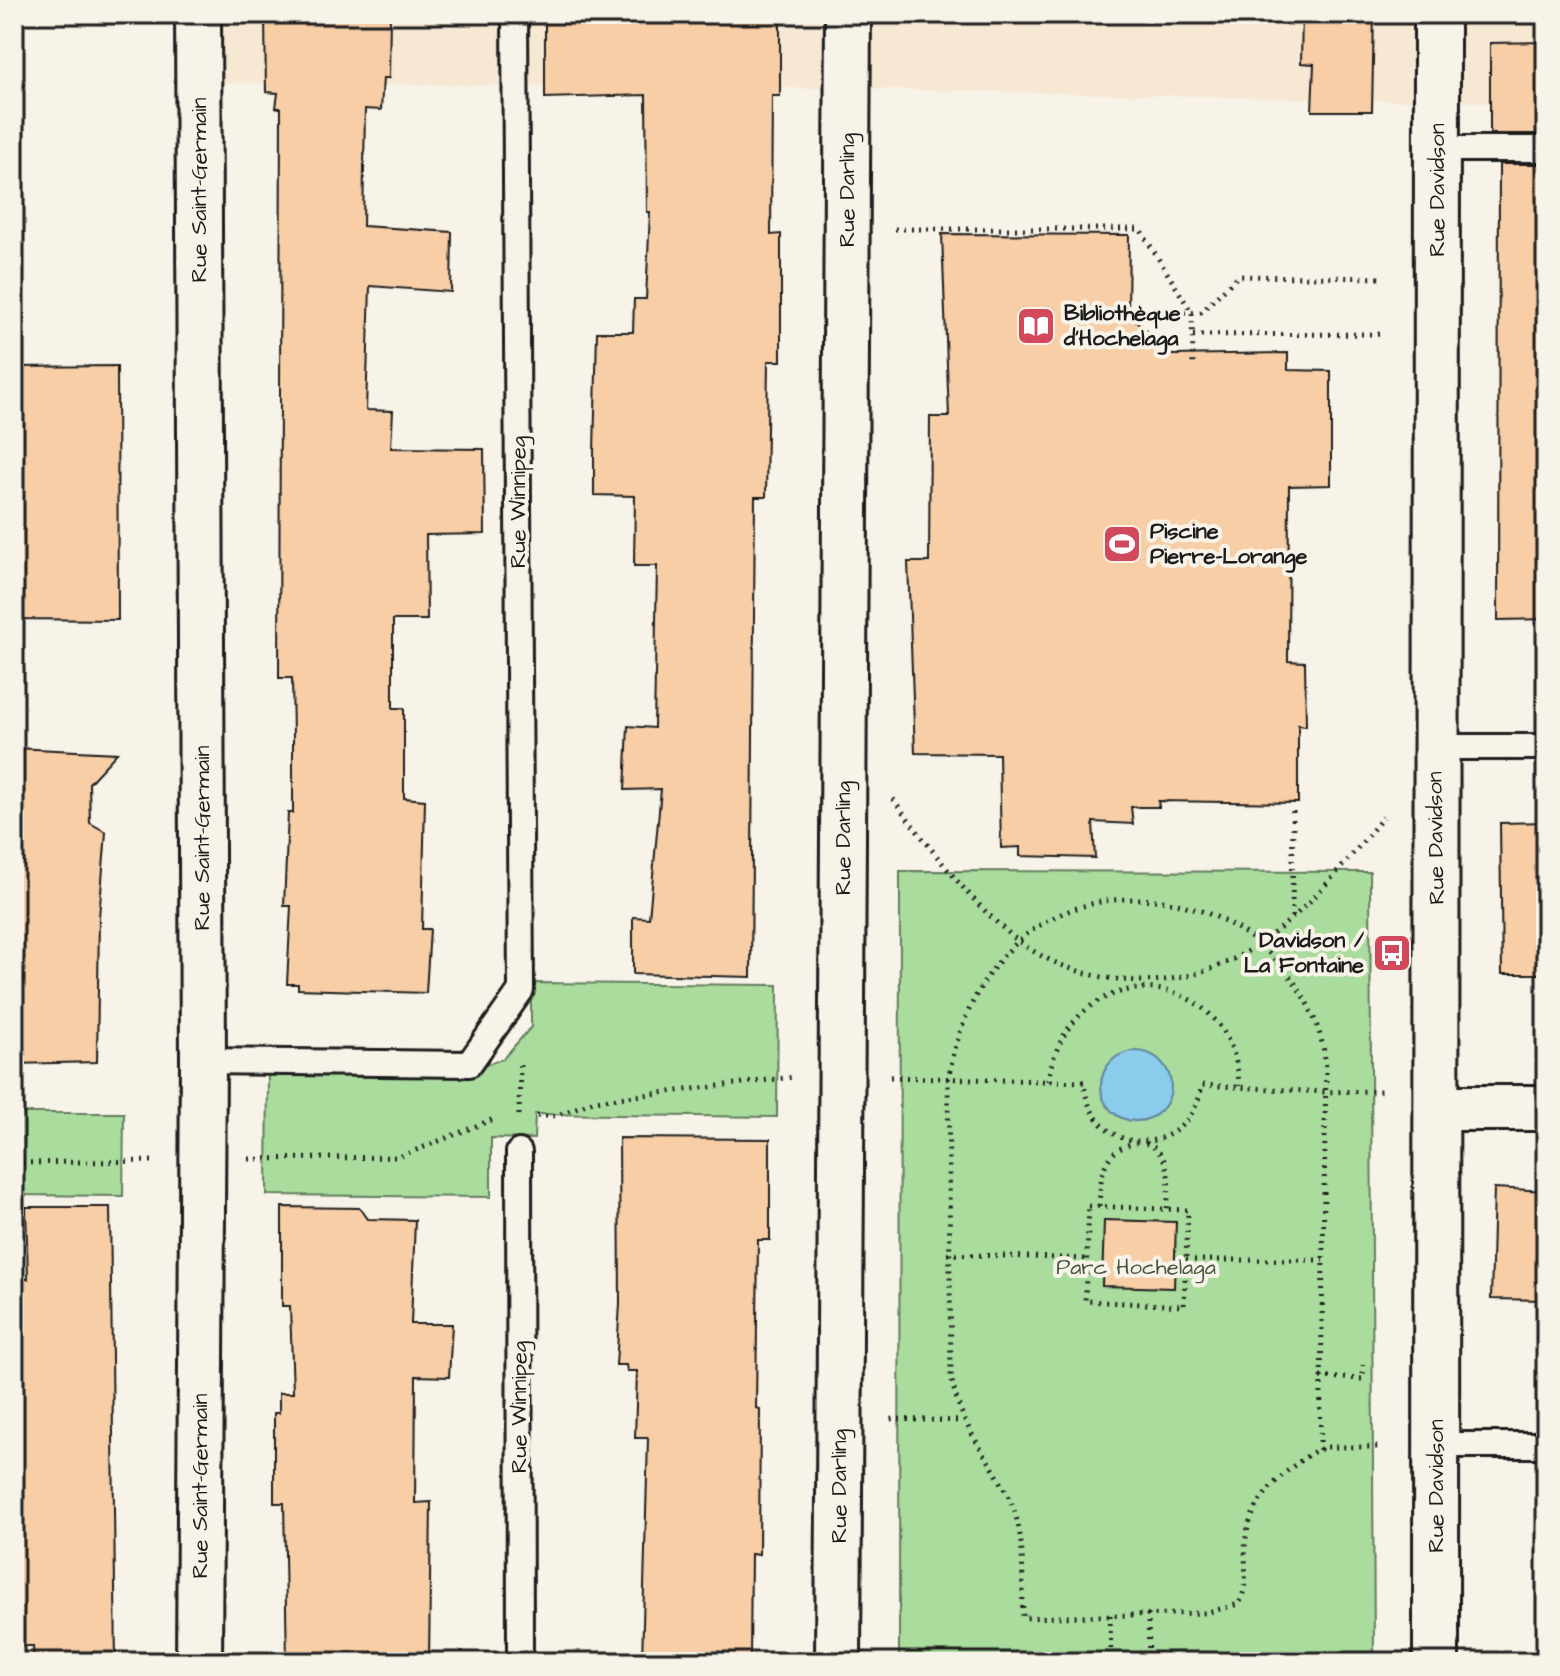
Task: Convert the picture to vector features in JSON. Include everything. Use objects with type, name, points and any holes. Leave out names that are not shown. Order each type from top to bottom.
[{"type":"street","name":"Rue Saint-Germain","points":[[198,14],[203,1061],[199,1662]]},
{"type":"street","name":"Rue Darling","points":[[838,1662],[848,14]]},
{"type":"street","name":"Rue Davidson","points":[[1436,1662],[1437,14]]},
{"type":"street","points":[[1438,1108],[1546,1108]]},
{"type":"lane","name":"Rue Winnipeg","points":[[498,1022],[521,990],[515,14]]},
{"type":"lane","points":[[1437,149],[1546,149]]},
{"type":"lane","points":[[1435,747],[1546,747]]},
{"type":"lane","points":[[203,1061],[469,1064],[498,1022]]},
{"type":"lane","name":"Rue Winnipeg","points":[[519,1152],[520,1662]]},
{"type":"lane","points":[[1437,1445],[1546,1445]]},
{"type":"path","points":[[890,229],[1140,229],[1192,313],[1193,368]]},
{"type":"path","points":[[1128,317],[1201,312],[1238,276],[1384,278]]},
{"type":"path","points":[[1193,335],[1384,334]]},
{"type":"path","points":[[890,795],[970,894],[1019,942],[1083,975],[1147,985],[1180,996],[1211,1016],[1230,1042],[1239,1086]]},
{"type":"path","points":[[1292,918],[1293,810]]},
{"type":"path","points":[[1048,1081],[1052,1059],[1062,1036],[1077,1016],[1096,1001],[1119,991],[1196,975],[1261,945],[1292,918],[1383,817]]},
{"type":"path","points":[[1320,1450],[1324,1049],[1319,1027],[1286,969],[1261,945],[1239,930],[1184,904],[1138,897],[1111,899],[1079,907],[1019,942],[1001,959],[968,1011],[955,1043],[948,1080],[947,1254],[951,1376],[963,1421],[1012,1503],[1019,1530],[1023,1618],[1205,1613],[1239,1604],[1244,1594],[1245,1543],[1254,1509],[1276,1480],[1320,1450],[1381,1447]]},
{"type":"path","points":[[498,1022],[521,1039],[519,1152]]},
{"type":"path","points":[[878,1076],[1084,1082],[1087,1100],[1100,1122],[1122,1138],[1155,1147],[1164,1157],[1168,1169],[1167,1210]]},
{"type":"path","points":[[1099,1206],[1103,1166],[1110,1155],[1119,1147],[1157,1141],[1180,1129],[1192,1116],[1202,1085],[1323,1092],[1382,1091]]},
{"type":"path","points":[[14,1163],[154,1161]]},
{"type":"path","points":[[1089,1206],[1167,1210],[1188,1210],[1184,1306],[1085,1301],[1089,1206]]},
{"type":"path","points":[[947,1254],[1086,1259]]},
{"type":"path","points":[[1186,1260],[1323,1260]]},
{"type":"path","points":[[1320,1377],[1363,1379],[1363,1365]]},
{"type":"path","points":[[891,1419],[963,1421]]},
{"type":"path","points":[[1148,1614],[1149,1662]]},
{"type":"path","points":[[1110,1615],[1111,1662]]},
{"type":"shaded area","points":[[214,14],[1546,14],[1546,104],[870,89],[213,83]]},
{"type":"green space","name":"Parc Hochelaga","points":[[900,871],[1370,872],[1374,1662],[899,1662]]},
{"type":"green space","points":[[531,983],[778,985],[777,1117],[535,1114],[534,1139],[491,1138],[491,1197],[267,1195],[268,1069],[467,1071],[503,1059],[531,1027]]},
{"type":"green space","points":[[14,1113],[124,1113],[123,1196],[14,1195]]},
{"type":"water","points":[[1136,1051],[1161,1061],[1171,1086],[1161,1111],[1136,1121],[1111,1111],[1101,1086],[1111,1061]]},
{"type":"building","points":[[275,14],[390,14],[389,78],[383,78],[381,110],[365,109],[363,226],[452,232],[451,292],[370,286],[366,410],[393,411],[391,448],[484,449],[485,534],[426,535],[427,620],[393,620],[393,708],[404,708],[404,798],[425,800],[422,929],[430,929],[426,993],[298,989],[298,984],[287,984],[291,906],[284,906],[288,813],[293,813],[293,737],[292,678],[279,678],[281,108],[276,108],[278,93],[266,92],[265,16],[275,17]]},
{"type":"building","points":[[545,14],[780,14],[780,96],[772,96],[771,235],[781,234],[781,361],[768,361],[766,497],[755,497],[751,977],[633,974],[633,917],[649,918],[661,789],[625,790],[628,726],[654,728],[657,566],[634,566],[635,496],[594,495],[594,452],[597,332],[633,332],[634,299],[646,299],[650,212],[647,212],[646,95],[545,98]]},
{"type":"building","points":[[1302,14],[1374,14],[1372,111],[1312,111],[1314,64],[1301,63]]},
{"type":"building","points":[[1546,42],[1546,134],[1490,134],[1490,43]]},
{"type":"building","points":[[1499,164],[1546,164],[1546,619],[1498,620]]},
{"type":"building","points":[[942,234],[1129,235],[1128,313],[1172,355],[1288,353],[1288,370],[1331,371],[1331,485],[1289,486],[1288,661],[1305,662],[1306,726],[1298,725],[1298,803],[1158,801],[1159,807],[1131,807],[1133,824],[1093,822],[1095,858],[1020,856],[1020,847],[1001,848],[999,754],[915,753],[908,562],[929,562],[930,417],[949,417]]},
{"type":"building","points":[[117,366],[118,620],[14,619],[14,367]]},
{"type":"building","points":[[14,748],[117,753],[89,783],[90,823],[106,832],[99,917],[97,1062],[14,1064]]},
{"type":"building","points":[[1546,822],[1546,974],[1502,974],[1500,823]]},
{"type":"building","points":[[619,1138],[770,1139],[770,1240],[758,1240],[756,1408],[760,1409],[759,1555],[751,1554],[750,1662],[642,1662],[648,1438],[635,1438],[637,1371],[627,1371],[626,1365],[616,1365],[620,1304]]},
{"type":"building","points":[[1494,1188],[1546,1191],[1546,1300],[1491,1299]]},
{"type":"building","points":[[26,1207],[110,1207],[116,1662],[34,1662],[33,1646],[18,1646],[14,1279],[28,1279]]},
{"type":"building","points":[[282,1207],[360,1208],[368,1219],[415,1220],[411,1324],[452,1324],[449,1377],[416,1376],[415,1503],[431,1502],[429,1662],[287,1662],[284,1503],[274,1503],[274,1413],[279,1413],[279,1393],[293,1393],[290,1306],[282,1306]]},
{"type":"building","points":[[1104,1220],[1176,1222],[1174,1288],[1102,1286]]},
{"type":"place","name":"Bibliothèque d'Hochelaga","points":[[1036,326]]},
{"type":"place","name":"Piscine Pierre-Lorange","points":[[1122,544]]},
{"type":"place","name":"Davidson / La Fontaine","points":[[1392,953]]}]
